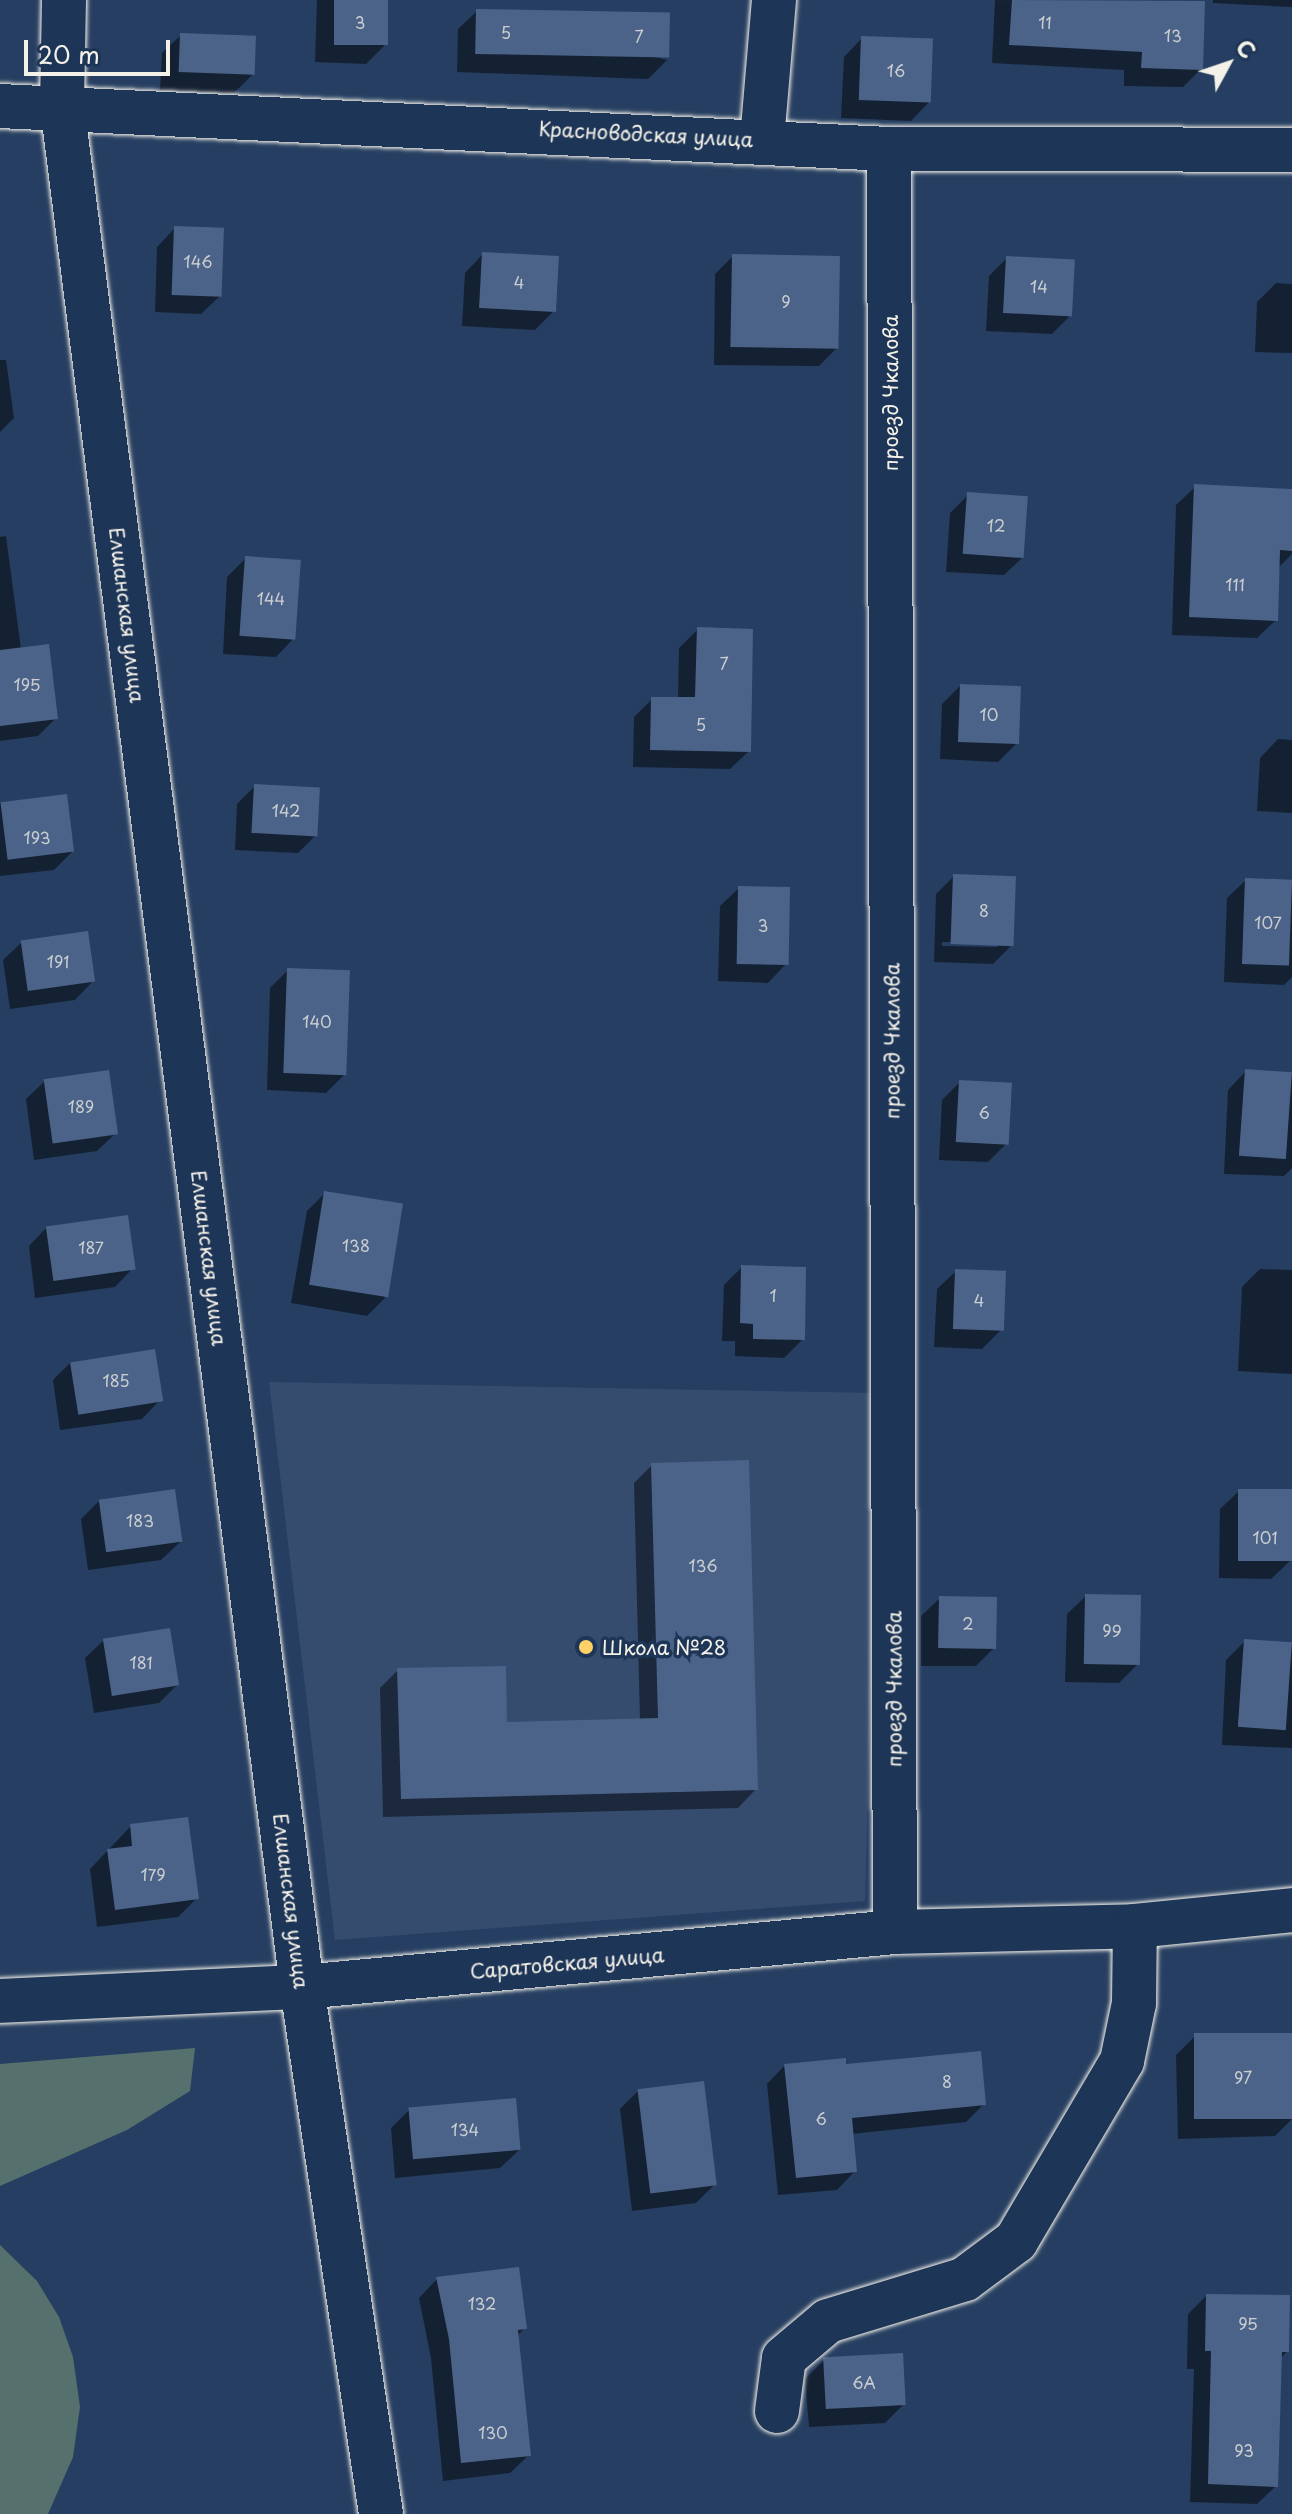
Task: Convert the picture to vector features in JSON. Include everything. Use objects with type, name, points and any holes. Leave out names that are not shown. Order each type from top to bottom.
[{"type":"street","name":"Елшанская улица","points":[[64,0],[62,105],[302,1987],[381,2514]]},
{"type":"street","points":[[762,140],[774,0]]},
{"type":"street","name":"Красноводская улица","points":[[0,106],[62,105],[889,149],[1292,150]]},
{"type":"street","name":"проезд Чкалова","points":[[889,149],[895,1932]]},
{"type":"street","name":"Саратовская улица","points":[[0,2001],[302,1987],[895,1932],[1135,1926],[1292,1910]]},
{"type":"street","points":[[777,2411],[784,2358],[828,2321],[965,2279],[1016,2241],[1122,2061],[1132,2018],[1135,1926]]},
{"type":"shaded area","name":"Школа №28","points":[[269,1382],[878,1393],[865,1901],[335,1940]]},
{"type":"green space","points":[[195,2048],[190,2091],[127,2130],[0,2186],[0,2064]]},
{"type":"green space","points":[[0,2245],[37,2281],[59,2317],[73,2357],[80,2407],[73,2457],[48,2514],[0,2514]]},
{"type":"building","points":[[334,0],[388,0],[388,45],[334,45]]},
{"type":"building","points":[[1012,0],[1205,1],[1203,70],[1141,68],[1142,52],[1009,45]]},
{"type":"building","points":[[476,9],[670,12],[669,57],[475,54]]},
{"type":"building","points":[[180,33],[256,36],[255,75],[179,72]]},
{"type":"building","points":[[861,36],[933,39],[931,102],[859,100]]},
{"type":"building","points":[[174,226],[224,228],[222,297],[172,295]]},
{"type":"building","points":[[482,252],[559,256],[556,312],[479,308]]},
{"type":"building","points":[[732,254],[840,256],[838,349],[730,347]]},
{"type":"building","points":[[1006,256],[1075,260],[1072,317],[1003,313]]},
{"type":"building","points":[[1194,484],[1292,489],[1292,551],[1280,550],[1278,621],[1189,617]]},
{"type":"building","points":[[967,492],[1028,496],[1024,558],[963,554]]},
{"type":"building","points":[[245,556],[301,560],[295,640],[239,636]]},
{"type":"building","points":[[697,627],[753,629],[751,752],[650,750],[651,697],[695,697]]},
{"type":"building","points":[[49,644],[58,719],[0,726],[0,650]]},
{"type":"building","points":[[960,684],[1021,686],[1019,744],[958,742]]},
{"type":"building","points":[[254,784],[320,787],[317,836],[251,833]]},
{"type":"building","points":[[67,794],[74,852],[8,860],[0,802]]},
{"type":"building","points":[[953,874],[1016,876],[1014,946],[951,944]]},
{"type":"building","points":[[1245,878],[1292,880],[1289,966],[1242,964]]},
{"type":"building","points":[[738,886],[790,887],[789,965],[737,964]]},
{"type":"building","points":[[88,931],[95,982],[28,991],[21,940]]},
{"type":"building","points":[[287,968],[350,970],[346,1075],[283,1073]]},
{"type":"building","points":[[1245,1069],[1292,1072],[1286,1159],[1239,1156]]},
{"type":"building","points":[[109,1070],[118,1134],[53,1144],[44,1079]]},
{"type":"building","points":[[959,1080],[1012,1083],[1009,1145],[956,1142]]},
{"type":"building","points":[[324,1191],[403,1204],[388,1297],[309,1285]]},
{"type":"building","points":[[128,1215],[136,1269],[53,1281],[46,1227]]},
{"type":"building","points":[[741,1265],[806,1267],[805,1340],[753,1339],[753,1324],[740,1323]]},
{"type":"building","points":[[955,1269],[1006,1271],[1004,1331],[953,1329]]},
{"type":"building","points":[[155,1349],[163,1401],[78,1415],[70,1362]]},
{"type":"building","points":[[749,1460],[758,1790],[401,1799],[397,1668],[506,1666],[507,1722],[658,1718],[651,1463]]},
{"type":"building","points":[[175,1489],[182,1541],[106,1552],[99,1500]]},
{"type":"building","points":[[1238,1489],[1292,1489],[1292,1561],[1238,1561]]},
{"type":"building","points":[[1085,1594],[1141,1595],[1140,1665],[1084,1664]]},
{"type":"building","points":[[939,1596],[997,1597],[996,1649],[938,1648]]},
{"type":"building","points":[[170,1628],[179,1685],[112,1696],[103,1639]]},
{"type":"building","points":[[1244,1639],[1292,1642],[1286,1730],[1238,1727]]},
{"type":"building","points":[[188,1817],[199,1899],[115,1910],[107,1849],[132,1846],[130,1824]]},
{"type":"building","points":[[1194,2033],[1292,2033],[1292,2119],[1194,2119]]},
{"type":"building","points":[[981,2051],[986,2105],[852,2118],[857,2172],[796,2178],[784,2064],[846,2058],[846,2064]]},
{"type":"building","points":[[704,2081],[717,2185],[650,2193],[637,2089]]},
{"type":"building","points":[[516,2098],[521,2150],[413,2159],[408,2107]]},
{"type":"building","points":[[519,2267],[527,2329],[518,2330],[531,2456],[461,2463],[449,2339],[436,2277]]},
{"type":"building","points":[[1206,2294],[1290,2295],[1289,2352],[1282,2352],[1278,2487],[1208,2484],[1211,2351],[1205,2351]]},
{"type":"building","points":[[903,2353],[906,2405],[826,2409],[823,2357]]},
{"type":"place","name":"Школа №28","points":[[586,1647]]}]
